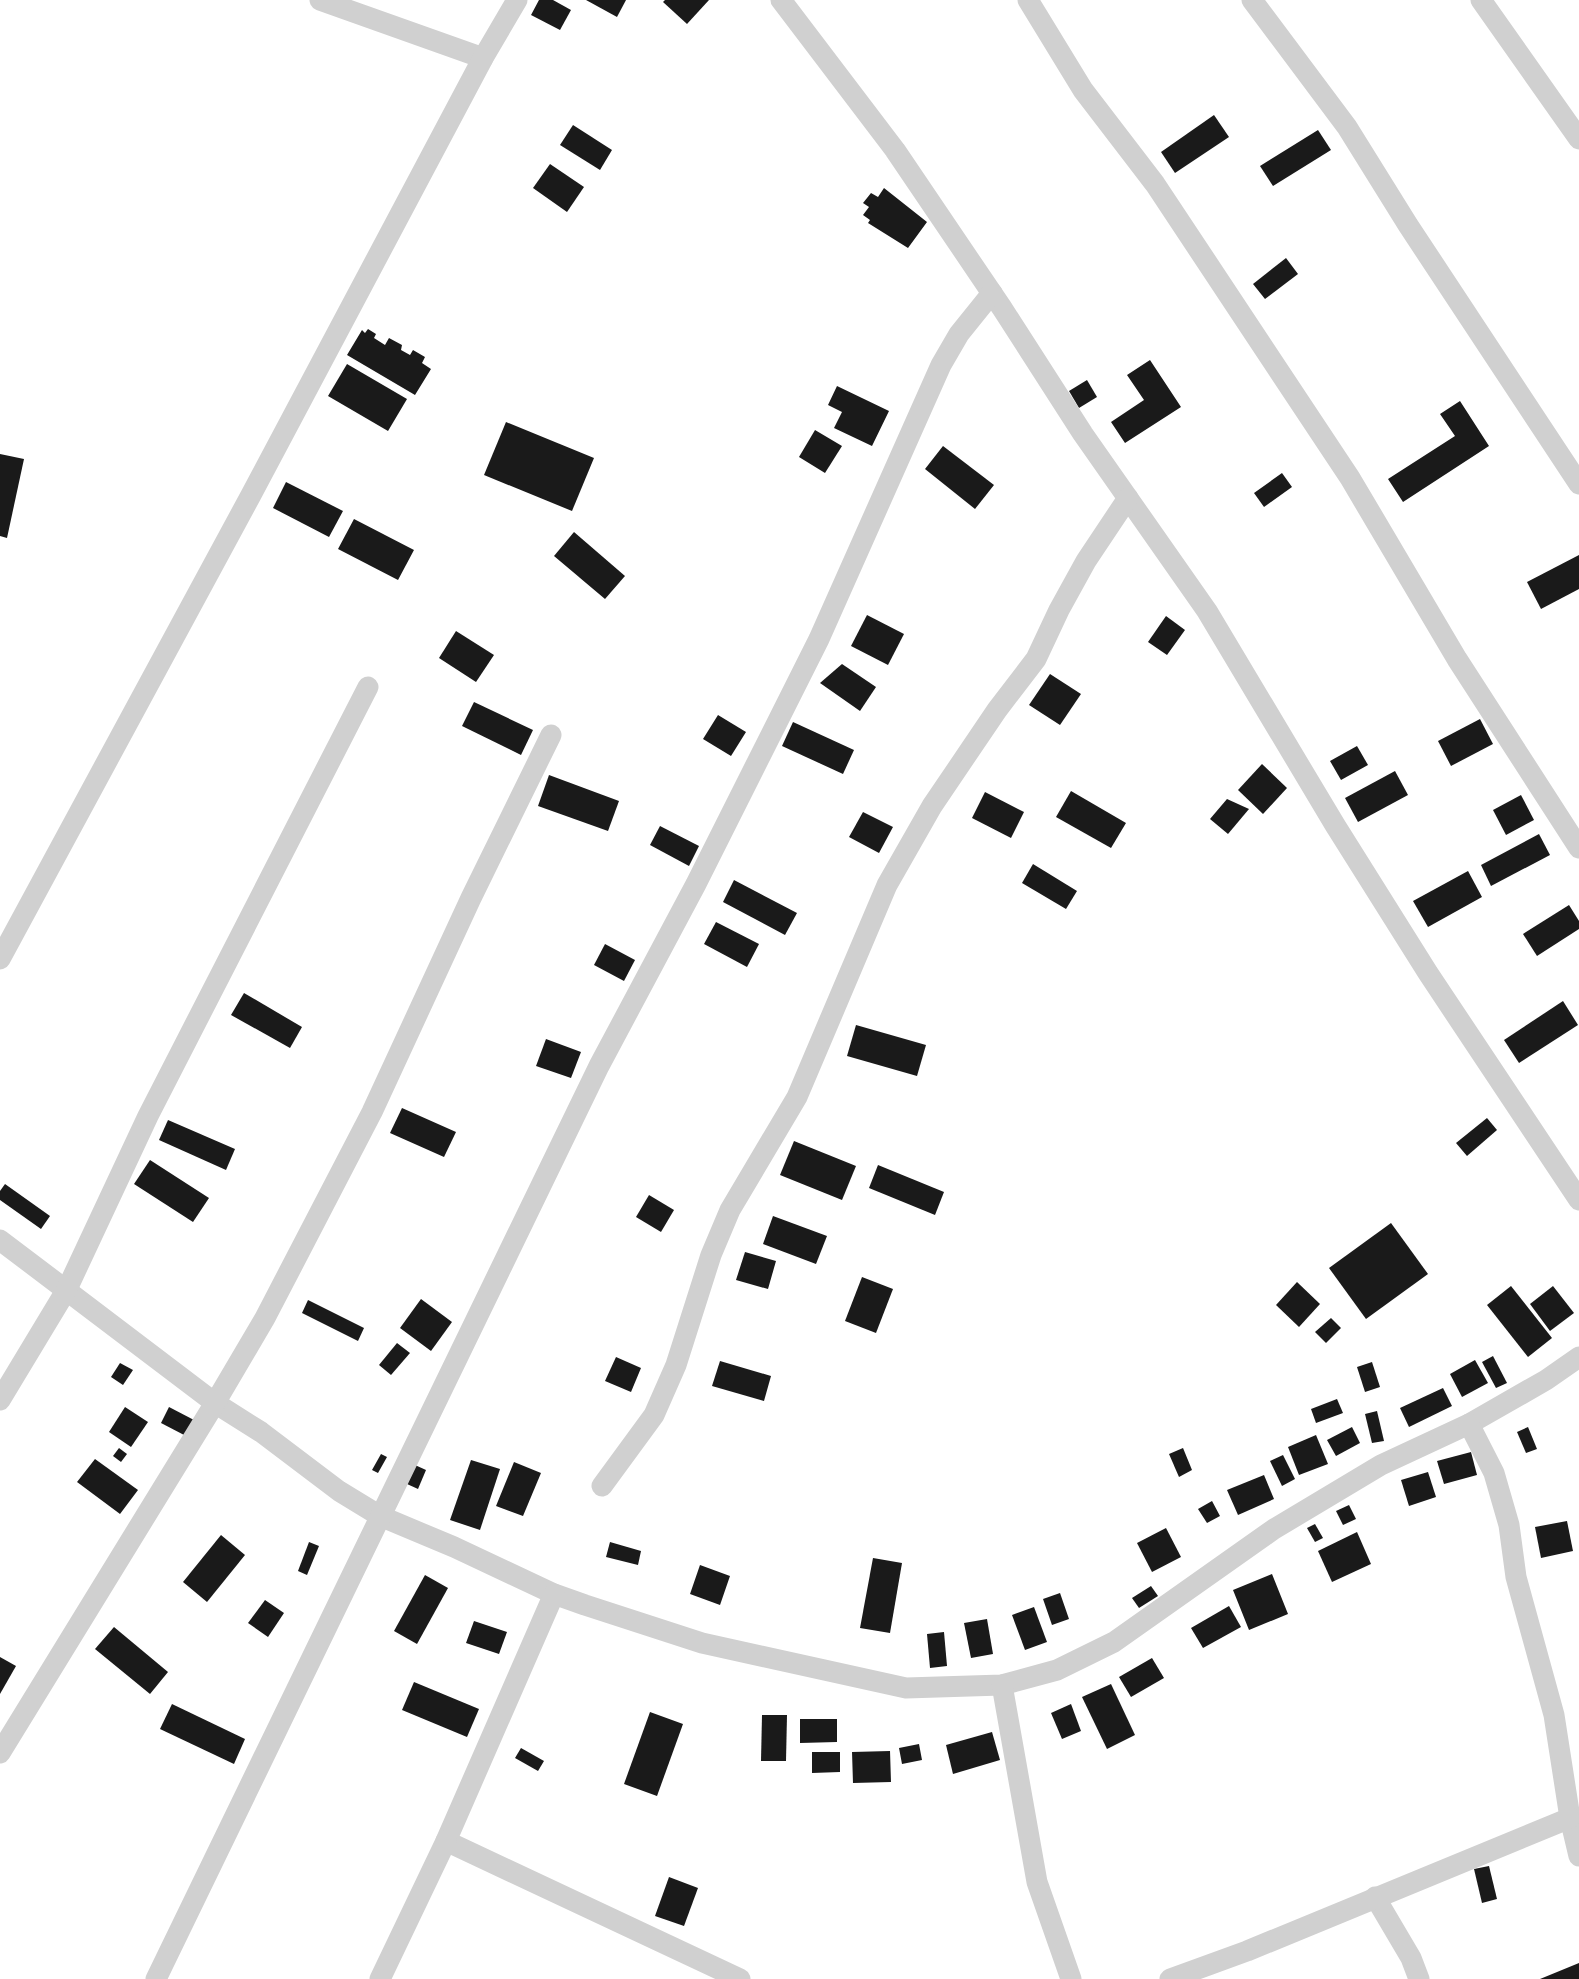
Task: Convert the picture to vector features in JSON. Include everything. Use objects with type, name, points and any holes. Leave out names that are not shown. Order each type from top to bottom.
[{"type":"street","points":[[320,0],[483,58]]},
{"type":"street","points":[[0,959],[483,58],[517,0]]},
{"type":"street","points":[[781,0],[895,150],[1083,434],[1207,611],[1349,848],[1428,973],[1579,1200]]},
{"type":"street","points":[[1028,0],[1083,90],[1155,184],[1350,478],[1457,659],[1579,848]]},
{"type":"street","points":[[1252,0],[1347,127],[1408,225],[1579,484]]},
{"type":"street","points":[[1481,0],[1579,139]]},
{"type":"street","points":[[156,1979],[599,1066],[696,884],[819,639],[941,365],[959,334],[992,293]]},
{"type":"street","points":[[602,1486],[654,1415],[676,1365],[711,1255],[730,1210],[797,1097],[887,885],[932,806],[997,710],[1036,659],[1086,561],[1128,498]]},
{"type":"street","points":[[0,1400],[67,1289],[148,1116],[368,687]]},
{"type":"street","points":[[0,1753],[265,1318],[372,1112],[471,898],[551,735]]},
{"type":"street","points":[[0,1240],[215,1403],[261,1432],[339,1491],[380,1516],[454,1546],[554,1594],[702,1643],[906,1688],[1002,1685],[1057,1670],[1114,1642],[1274,1529],[1381,1465],[1469,1424],[1546,1380],[1579,1357]]},
{"type":"street","points":[[1469,1424],[1494,1473],[1509,1525],[1517,1577],[1554,1715],[1579,1856]]},
{"type":"street","points":[[380,1979],[446,1841],[554,1594]]},
{"type":"street","points":[[1002,1685],[1037,1882],[1071,1979]]},
{"type":"street","points":[[1170,1979],[1247,1951],[1572,1810]]},
{"type":"street","points":[[446,1841],[740,1979]]},
{"type":"street","points":[[1375,1897],[1411,1958],[1419,1979]]},
{"type":"building","points":[[539,0],[553,0],[571,10],[560,30],[531,15]]},
{"type":"building","points":[[586,0],[626,0],[617,17]]},
{"type":"building","points":[[709,0],[687,24],[663,2]]},
{"type":"building","points":[[1214,115],[1229,137],[1175,173],[1161,152]]},
{"type":"building","points":[[573,125],[612,150],[600,170],[560,145]]},
{"type":"building","points":[[1318,130],[1331,150],[1273,186],[1260,166]]},
{"type":"building","points":[[550,164],[584,187],[567,212],[533,188]]},
{"type":"building","points":[[884,188],[927,222],[908,248],[868,223],[870,220],[863,215],[869,207],[863,203],[871,193],[878,197]]},
{"type":"building","points":[[1286,258],[1298,274],[1265,299],[1253,284]]},
{"type":"building","points":[[368,329],[376,334],[374,338],[385,345],[389,338],[402,345],[401,350],[410,355],[413,350],[425,357],[422,363],[431,369],[415,395],[347,355],[362,330],[365,333]]},
{"type":"building","points":[[1150,360],[1181,407],[1125,443],[1111,422],[1144,400],[1127,375]]},
{"type":"building","points":[[347,364],[407,399],[388,431],[328,396]]},
{"type":"building","points":[[1087,380],[1097,397],[1079,408],[1069,391]]},
{"type":"building","points":[[837,386],[889,411],[872,446],[834,428],[842,412],[828,405]]},
{"type":"building","points":[[1460,401],[1489,446],[1403,502],[1388,479],[1455,436],[1440,414]]},
{"type":"building","points":[[506,422],[594,458],[572,511],[484,475]]},
{"type":"building","points":[[815,430],[842,446],[825,473],[799,457]]},
{"type":"building","points":[[943,446],[994,485],[975,509],[925,469]]},
{"type":"building","points":[[0,454],[24,459],[7,538],[0,536]]},
{"type":"building","points":[[1282,473],[1292,487],[1264,507],[1254,493]]},
{"type":"building","points":[[286,482],[343,511],[329,537],[273,508]]},
{"type":"building","points":[[354,519],[414,550],[398,580],[338,549]]},
{"type":"building","points":[[574,532],[625,576],[605,599],[554,556]]},
{"type":"building","points":[[1579,555],[1579,589],[1541,609],[1527,582]]},
{"type":"building","points":[[867,615],[904,634],[888,665],[851,646]]},
{"type":"building","points":[[1166,616],[1185,630],[1167,655],[1148,642]]},
{"type":"building","points":[[456,631],[494,655],[476,682],[439,658]]},
{"type":"building","points":[[842,664],[876,687],[860,711],[820,683]]},
{"type":"building","points":[[1050,674],[1081,694],[1060,725],[1029,705]]},
{"type":"building","points":[[474,702],[533,730],[521,755],[462,726]]},
{"type":"building","points":[[718,715],[746,732],[731,756],[703,739]]},
{"type":"building","points":[[1480,719],[1493,744],[1451,766],[1438,741]]},
{"type":"building","points":[[793,722],[854,750],[843,774],[782,746]]},
{"type":"building","points":[[1357,746],[1368,765],[1341,780],[1330,761]]},
{"type":"building","points":[[1262,764],[1287,788],[1263,814],[1238,790]]},
{"type":"building","points":[[1395,771],[1408,795],[1358,822],[1345,798]]},
{"type":"building","points":[[549,775],[619,801],[608,831],[538,806]]},
{"type":"building","points":[[1071,791],[1126,823],[1111,848],[1056,817]]},
{"type":"building","points":[[985,792],[1024,812],[1011,838],[972,818]]},
{"type":"building","points":[[1521,795],[1534,820],[1506,835],[1493,810]]},
{"type":"building","points":[[1227,799],[1249,809],[1228,834],[1210,819]]},
{"type":"building","points":[[863,812],[893,827],[879,853],[849,837]]},
{"type":"building","points":[[660,826],[699,846],[689,866],[650,845]]},
{"type":"building","points":[[1539,834],[1550,855],[1491,886],[1481,865]]},
{"type":"building","points":[[1033,864],[1077,891],[1066,909],[1022,883]]},
{"type":"building","points":[[1468,871],[1482,897],[1428,927],[1413,901]]},
{"type":"building","points":[[734,880],[797,913],[785,935],[723,902]]},
{"type":"building","points":[[1569,905],[1579,921],[1579,929],[1537,956],[1523,934]]},
{"type":"building","points":[[716,922],[759,944],[747,967],[704,944]]},
{"type":"building","points":[[605,944],[635,960],[624,981],[594,965]]},
{"type":"building","points":[[244,993],[302,1027],[290,1048],[231,1015]]},
{"type":"building","points":[[1563,1001],[1578,1025],[1519,1063],[1504,1040]]},
{"type":"building","points":[[856,1025],[926,1045],[917,1076],[847,1056]]},
{"type":"building","points":[[546,1039],[581,1052],[571,1078],[536,1066]]},
{"type":"building","points":[[402,1108],[456,1132],[444,1157],[390,1133]]},
{"type":"building","points":[[1487,1118],[1497,1130],[1467,1156],[1456,1143]]},
{"type":"building","points":[[168,1120],[235,1149],[226,1170],[159,1140]]},
{"type":"building","points":[[794,1141],[856,1166],[842,1200],[780,1175]]},
{"type":"building","points":[[150,1160],[209,1198],[193,1222],[134,1184]]},
{"type":"building","points":[[878,1165],[944,1192],[935,1215],[869,1188]]},
{"type":"building","points":[[5,1184],[50,1216],[41,1229],[0,1200],[0,1191]]},
{"type":"building","points":[[649,1195],[674,1210],[661,1232],[636,1217]]},
{"type":"building","points":[[773,1216],[827,1236],[816,1264],[763,1244]]},
{"type":"building","points":[[1391,1223],[1428,1274],[1366,1319],[1329,1268]]},
{"type":"building","points":[[745,1252],[776,1261],[768,1289],[736,1280]]},
{"type":"building","points":[[862,1277],[893,1289],[876,1333],[845,1321]]},
{"type":"building","points":[[1297,1282],[1320,1304],[1299,1327],[1276,1305]]},
{"type":"building","points":[[1511,1286],[1552,1338],[1528,1357],[1487,1305]]},
{"type":"building","points":[[1553,1286],[1574,1313],[1550,1331],[1530,1304]]},
{"type":"building","points":[[421,1299],[452,1322],[431,1351],[400,1328]]},
{"type":"building","points":[[308,1300],[364,1328],[358,1341],[302,1313]]},
{"type":"building","points":[[1331,1318],[1341,1328],[1326,1343],[1315,1332]]},
{"type":"building","points":[[397,1343],[410,1353],[391,1375],[379,1365]]},
{"type":"building","points":[[1493,1356],[1507,1383],[1496,1388],[1482,1362]]},
{"type":"building","points":[[616,1357],[641,1368],[631,1392],[605,1381]]},
{"type":"building","points":[[1475,1360],[1488,1383],[1462,1397],[1450,1374]]},
{"type":"building","points":[[720,1361],[771,1376],[764,1401],[712,1386]]},
{"type":"building","points":[[1372,1362],[1380,1387],[1365,1392],[1357,1367]]},
{"type":"building","points":[[120,1363],[133,1370],[123,1385],[111,1377]]},
{"type":"building","points":[[1443,1388],[1452,1406],[1409,1427],[1400,1408]]},
{"type":"building","points":[[1337,1399],[1343,1413],[1316,1423],[1311,1409]]},
{"type":"building","points":[[125,1407],[148,1422],[131,1447],[109,1432]]},
{"type":"building","points":[[169,1407],[194,1420],[186,1436],[161,1423]]},
{"type":"building","points":[[1377,1411],[1384,1441],[1372,1443],[1365,1414]]},
{"type":"building","points":[[1352,1427],[1360,1443],[1336,1456],[1327,1440]]},
{"type":"building","points":[[1528,1427],[1537,1449],[1526,1453],[1517,1432]]},
{"type":"building","points":[[1316,1435],[1328,1464],[1299,1475],[1288,1447]]},
{"type":"building","points":[[119,1448],[127,1454],[121,1462],[113,1456]]},
{"type":"building","points":[[1183,1448],[1192,1470],[1179,1477],[1169,1454]]},
{"type":"building","points":[[1471,1452],[1477,1475],[1444,1484],[1437,1461]]},
{"type":"building","points":[[381,1454],[387,1457],[378,1473],[372,1470]]},
{"type":"building","points":[[1283,1455],[1295,1479],[1282,1486],[1270,1461]]},
{"type":"building","points":[[95,1459],[138,1490],[120,1514],[77,1482]]},
{"type":"building","points":[[471,1460],[500,1469],[480,1530],[450,1520]]},
{"type":"building","points":[[514,1462],[541,1473],[523,1516],[496,1506]]},
{"type":"building","points":[[415,1465],[426,1470],[418,1489],[407,1484]]},
{"type":"building","points":[[1428,1472],[1436,1497],[1409,1506],[1401,1480]]},
{"type":"building","points":[[1264,1475],[1274,1499],[1238,1515],[1227,1490]]},
{"type":"building","points":[[1212,1501],[1220,1516],[1207,1523],[1198,1509]]},
{"type":"building","points":[[1349,1505],[1356,1519],[1343,1525],[1336,1511]]},
{"type":"building","points":[[1567,1521],[1573,1551],[1541,1558],[1535,1527]]},
{"type":"building","points":[[1315,1524],[1323,1538],[1315,1542],[1307,1528]]},
{"type":"building","points":[[1166,1528],[1181,1557],[1152,1572],[1137,1543]]},
{"type":"building","points":[[1357,1532],[1371,1564],[1332,1582],[1318,1551]]},
{"type":"building","points":[[221,1535],[245,1555],[207,1602],[183,1582]]},
{"type":"building","points":[[309,1542],[319,1546],[307,1575],[298,1571]]},
{"type":"building","points":[[610,1542],[641,1551],[638,1565],[606,1557]]},
{"type":"building","points":[[873,1558],[902,1563],[890,1633],[860,1628]]},
{"type":"building","points":[[700,1565],[730,1576],[720,1605],[690,1594]]},
{"type":"building","points":[[1272,1574],[1288,1614],[1249,1630],[1233,1590]]},
{"type":"building","points":[[425,1575],[448,1588],[417,1644],[394,1631]]},
{"type":"building","points":[[1151,1586],[1158,1596],[1139,1608],[1132,1598]]},
{"type":"building","points":[[1060,1593],[1069,1619],[1052,1625],[1043,1599]]},
{"type":"building","points":[[265,1600],[284,1613],[268,1637],[248,1623]]},
{"type":"building","points":[[1229,1606],[1241,1627],[1203,1648],[1191,1628]]},
{"type":"building","points":[[1034,1607],[1047,1642],[1025,1650],[1012,1615]]},
{"type":"building","points":[[987,1619],[993,1654],[971,1658],[964,1623]]},
{"type":"building","points":[[474,1621],[507,1632],[499,1654],[466,1643]]},
{"type":"building","points":[[114,1627],[168,1672],[150,1694],[95,1649]]},
{"type":"building","points":[[944,1632],[947,1666],[930,1668],[927,1634]]},
{"type":"building","points":[[0,1657],[16,1666],[0,1694]]},
{"type":"building","points":[[1152,1658],[1164,1678],[1131,1697],[1119,1677]]},
{"type":"building","points":[[414,1682],[479,1709],[467,1737],[402,1710]]},
{"type":"building","points":[[1111,1684],[1135,1735],[1107,1749],[1082,1697]]},
{"type":"building","points":[[172,1704],[245,1739],[234,1764],[160,1729]]},
{"type":"building","points":[[1071,1704],[1081,1731],[1062,1739],[1051,1713]]},
{"type":"building","points":[[650,1712],[683,1724],[657,1796],[624,1784]]},
{"type":"building","points":[[762,1715],[787,1715],[786,1761],[761,1761]]},
{"type":"building","points":[[800,1719],[837,1719],[837,1742],[800,1743]]},
{"type":"building","points":[[992,1732],[1000,1760],[953,1774],[946,1745]]},
{"type":"building","points":[[919,1744],[922,1760],[902,1764],[899,1748]]},
{"type":"building","points":[[521,1748],[544,1761],[538,1771],[515,1758]]},
{"type":"building","points":[[890,1751],[891,1782],[853,1783],[852,1752]]},
{"type":"building","points":[[812,1752],[840,1752],[840,1772],[812,1773]]},
{"type":"building","points":[[1489,1866],[1497,1899],[1482,1903],[1474,1869]]},
{"type":"building","points":[[669,1877],[698,1888],[684,1926],[655,1916]]},
{"type":"building","points":[[1579,1963],[1579,1979],[1540,1979]]}]
